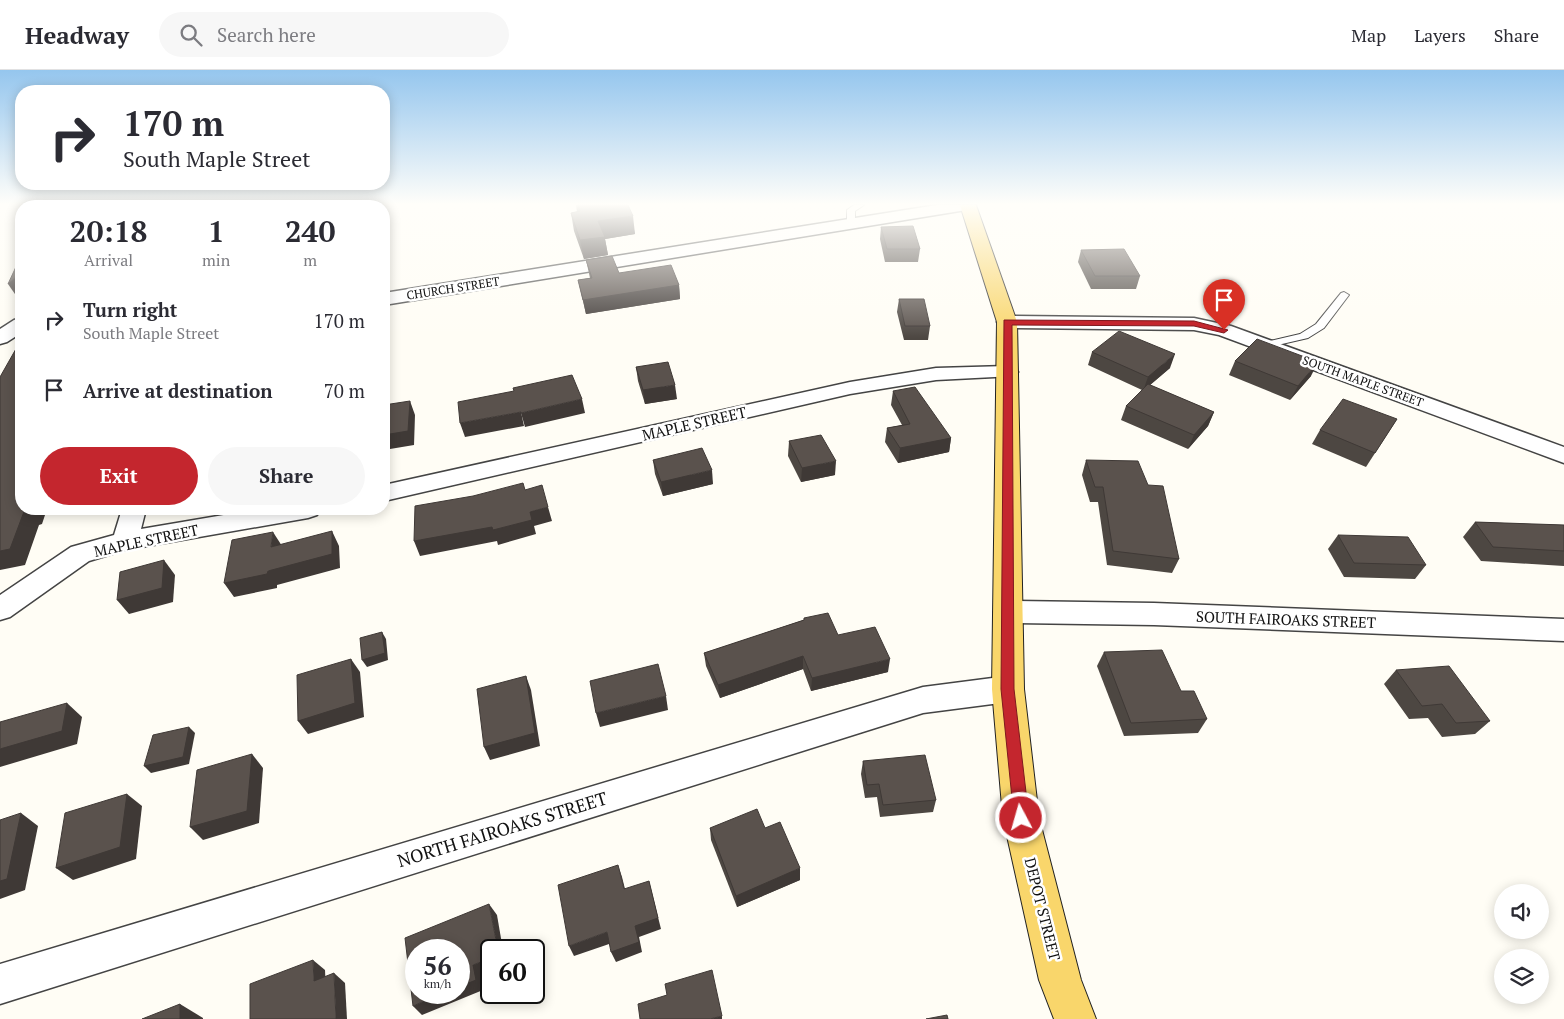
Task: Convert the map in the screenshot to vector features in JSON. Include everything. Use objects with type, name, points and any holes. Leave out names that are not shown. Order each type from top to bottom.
[{"type":"main road","name":"DEPOT STREET","points":[[982,249],[1007,322],[1008,689],[1021,818],[1060,980],[1075,1019]]},
{"type":"street","name":"CHURCH STREET","points":[[390,298],[694,249]]},
{"type":"street","name":"SOUTH MAPLE STREET","points":[[1007,322],[1194,324],[1224,330],[1564,455]]},
{"type":"street","points":[[0,338],[15,328]]},
{"type":"street","name":"MAPLE STREET","points":[[390,492],[850,388],[936,374],[1007,372]]},
{"type":"street","points":[[125,541],[132,515]]},
{"type":"street","name":"MAPLE STREET","points":[[0,609],[80,554],[125,541],[274,515]]},
{"type":"street","name":"SOUTH FAIROAKS STREET","points":[[1008,612],[1154,614],[1564,630]]},
{"type":"street","name":"NORTH FAIROAKS STREET","points":[[0,984],[923,700],[1008,689]]},
{"type":"lane","points":[[1266,345],[1304,336],[1320,326],[1344,295]]},
{"type":"building","points":[[1124,249],[1140,276],[1095,276],[1081,250]]},
{"type":"building","points":[[612,256],[619,273],[671,265],[679,285],[583,300],[578,280],[592,278],[586,260]]},
{"type":"building","points":[[15,269],[15,278],[8,284]]},
{"type":"building","points":[[899,299],[924,299],[930,326],[905,326]]},
{"type":"building","points":[[1119,331],[1175,354],[1148,377],[1092,352]]},
{"type":"building","points":[[1257,339],[1318,362],[1298,386],[1235,361]]},
{"type":"building","points":[[15,351],[15,515],[23,515],[10,549],[0,551],[0,377]]},
{"type":"building","points":[[668,362],[675,385],[643,390],[636,367]]},
{"type":"building","points":[[572,375],[582,399],[521,413],[460,423],[458,402],[514,391],[513,388]]},
{"type":"building","points":[[1148,384],[1214,412],[1194,435],[1126,406]]},
{"type":"building","points":[[915,387],[951,438],[900,448],[887,428],[910,424],[893,391]]},
{"type":"building","points":[[1343,399],[1397,419],[1375,453],[1320,430]]},
{"type":"building","points":[[410,401],[408,431],[390,434],[390,404]]},
{"type":"building","points":[[821,435],[836,461],[802,468],[789,441]]},
{"type":"building","points":[[702,448],[712,470],[661,482],[653,460]]},
{"type":"building","points":[[1086,460],[1138,461],[1148,485],[1163,486],[1179,559],[1113,551],[1103,487],[1095,487]]},
{"type":"building","points":[[523,483],[525,490],[542,485],[548,507],[530,512],[532,520],[493,530],[492,527],[414,541],[415,506],[473,496]]},
{"type":"building","points":[[1475,522],[1564,525],[1564,551],[1493,547]]},
{"type":"building","points":[[332,531],[332,554],[268,571],[267,574],[224,583],[232,540],[273,532],[271,547]]},
{"type":"building","points":[[1338,535],[1408,537],[1426,565],[1354,563]]},
{"type":"building","points":[[164,560],[162,588],[117,600],[120,572]]},
{"type":"building","points":[[828,613],[838,635],[875,627],[890,659],[812,678],[803,656],[718,685],[704,653],[804,620],[804,618]]},
{"type":"building","points":[[382,632],[385,653],[362,660],[360,638]]},
{"type":"building","points":[[1162,650],[1181,691],[1194,691],[1207,719],[1131,723],[1104,652]]},
{"type":"building","points":[[351,659],[355,703],[298,721],[297,675]]},
{"type":"building","points":[[658,664],[666,696],[596,713],[590,681]]},
{"type":"building","points":[[1449,666],[1490,721],[1456,723],[1442,704],[1422,706],[1396,670]]},
{"type":"building","points":[[526,676],[535,733],[484,747],[477,689]]},
{"type":"building","points":[[67,703],[62,731],[0,749],[0,722]]},
{"type":"building","points":[[189,727],[183,757],[144,766],[153,735]]},
{"type":"building","points":[[252,754],[247,811],[190,827],[197,770]]},
{"type":"building","points":[[925,755],[936,800],[883,805],[879,784],[867,785],[863,761]]},
{"type":"building","points":[[127,794],[120,847],[56,868],[65,813]]},
{"type":"building","points":[[757,809],[765,828],[780,822],[800,868],[736,896],[710,828]]},
{"type":"building","points":[[21,813],[7,879],[0,881],[0,820]]},
{"type":"building","points":[[618,865],[624,889],[649,881],[658,918],[635,926],[639,942],[611,952],[607,932],[569,946],[558,885]]},
{"type":"building","points":[[489,904],[496,939],[480,939],[480,962],[473,965],[476,980],[470,982],[470,939],[405,938]]},
{"type":"building","points":[[313,960],[314,981],[334,973],[336,1019],[250,1019],[250,984]]},
{"type":"building","points":[[712,970],[722,1016],[710,1019],[640,1019],[638,1004],[667,995],[665,984]]},
{"type":"building","points":[[180,1004],[180,1019],[142,1019]]},
{"type":"building","points":[[947,1015],[948,1019],[926,1019]]},
{"type":"route","points":[[1021,818],[1008,689],[1007,322],[1194,324],[1224,330]]}]
